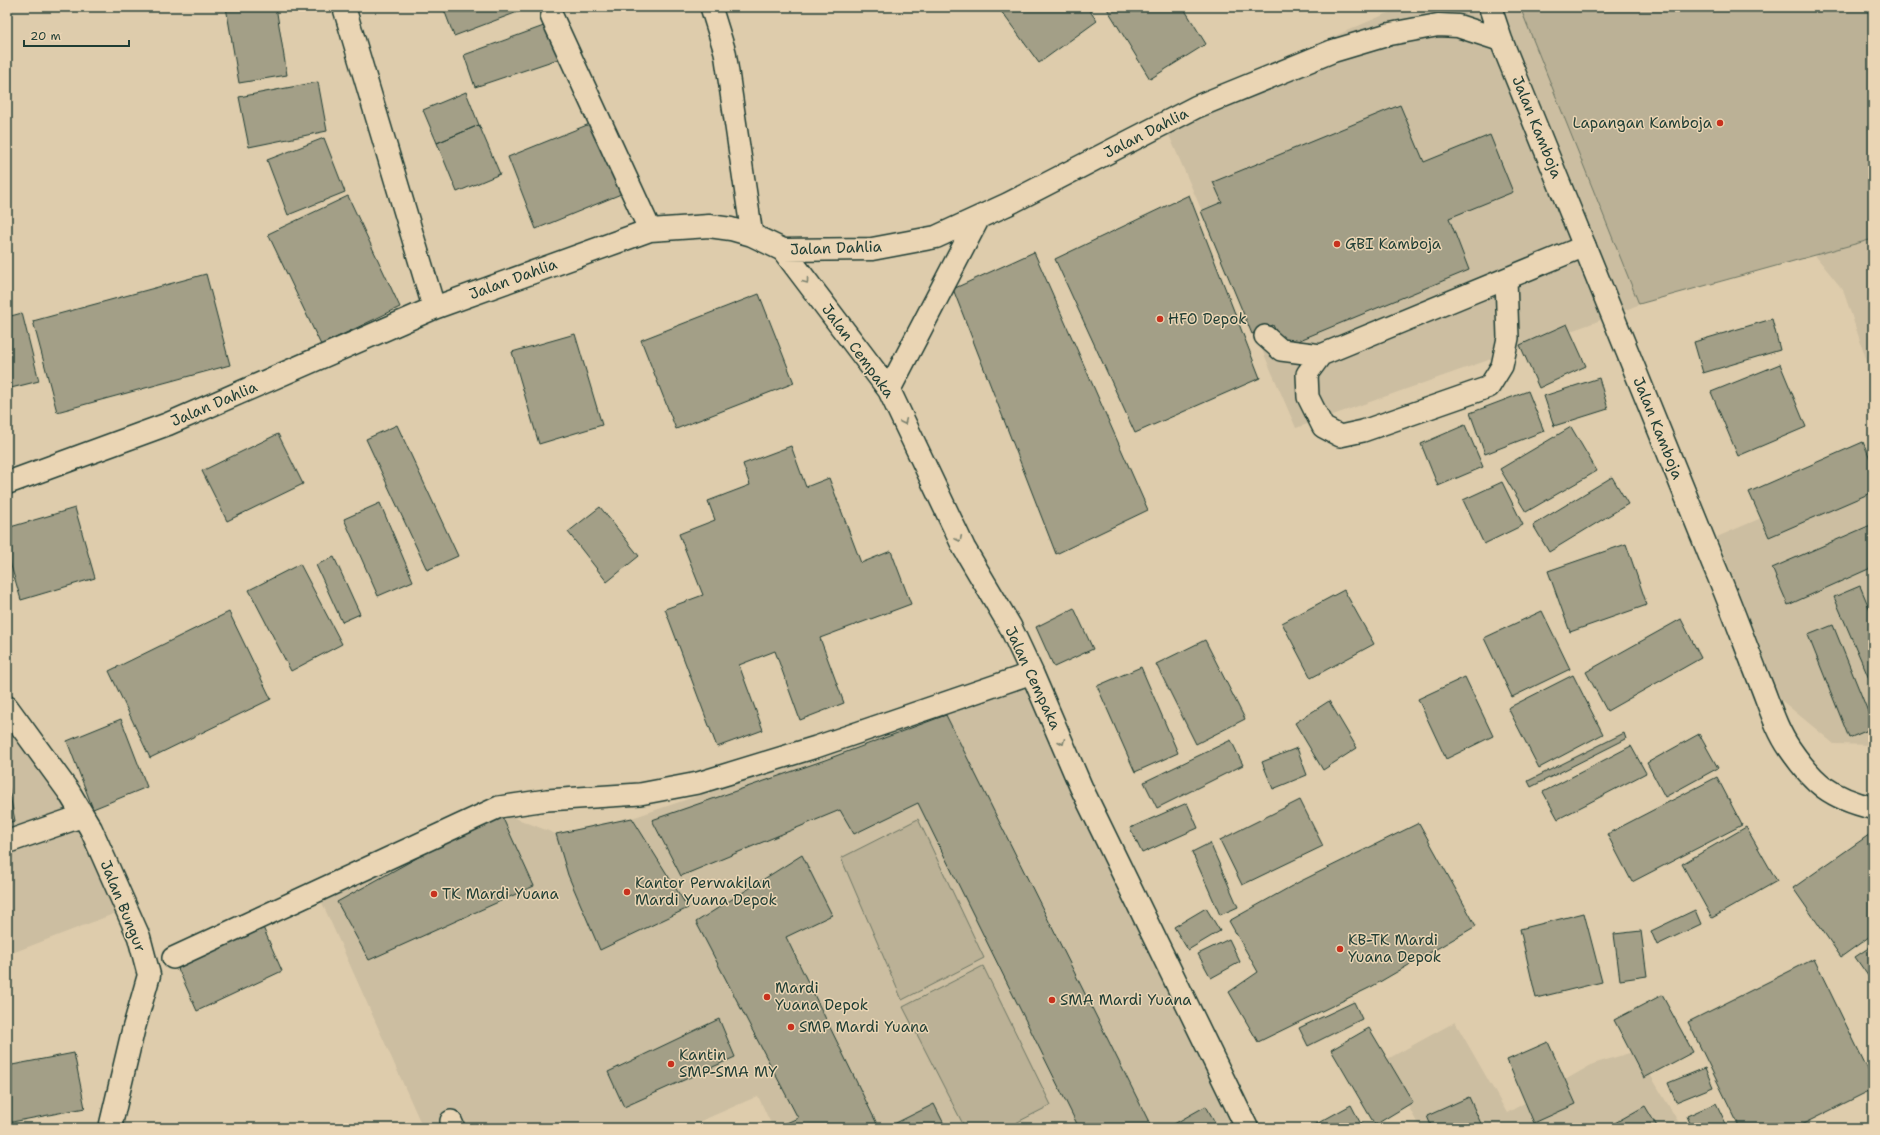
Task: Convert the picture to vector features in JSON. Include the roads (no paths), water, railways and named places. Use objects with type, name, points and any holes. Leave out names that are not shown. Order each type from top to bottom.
[{"type":"street","points":[[344,7],[434,308]]},
{"type":"street","name":"Jalan Kamboja","points":[[1490,7],[1501,40],[1584,246],[1721,581],[1772,712],[1788,746],[1806,772],[1824,789],[1844,800],[1873,808]]},
{"type":"street","points":[[552,17],[650,230]]},
{"type":"street","name":"Jalan Dahlia","points":[[7,483],[168,424],[434,308],[650,230],[709,226],[731,229],[752,235],[783,250],[872,249],[936,237],[978,219],[1196,107],[1333,51],[1390,34],[1438,25],[1458,26],[1501,40]]},
{"type":"street","points":[[889,390],[978,219]]},
{"type":"street","name":"Jalan Cempaka","points":[[783,250],[889,390],[964,548],[1010,626],[1081,786],[1247,1128]]},
{"type":"street","name":"Jalan Bungur","points":[[7,707],[69,792],[91,829],[139,937],[149,975],[133,1031],[110,1128]]},
{"type":"street","points":[[7,842],[82,816]]},
{"type":"lane","points":[[711,7],[725,52],[752,235]]},
{"type":"lane","points":[[1265,336],[1281,350],[1320,355],[1584,246]]},
{"type":"lane","points":[[1320,355],[1307,374],[1308,397],[1323,427],[1340,436],[1363,432],[1489,387],[1502,366],[1508,338],[1506,279]]},
{"type":"lane","points":[[173,958],[499,807],[547,800],[640,794],[698,783],[816,747],[1032,673]]},
{"type":"place","name":"Lapangan Kamboja","points":[[1720,123]]},
{"type":"place","name":"GBI Kamboja","points":[[1337,244]]},
{"type":"place","name":"HFO Depok","points":[[1160,319]]},
{"type":"place","name":"Kantor Perwakilan Mardi Yuana Depok","points":[[627,892]]},
{"type":"place","name":"TK Mardi Yuana","points":[[434,894]]},
{"type":"place","name":"KB-TK Mardi Yuana Depok","points":[[1340,949]]},
{"type":"place","name":"Mardi Yuana Depok","points":[[767,997]]},
{"type":"place","name":"SMA Mardi Yuana","points":[[1052,1000]]},
{"type":"place","name":"SMP Mardi Yuana","points":[[791,1027]]},
{"type":"place","name":"Kantin SMP-SMA MY","points":[[671,1064]]}]
